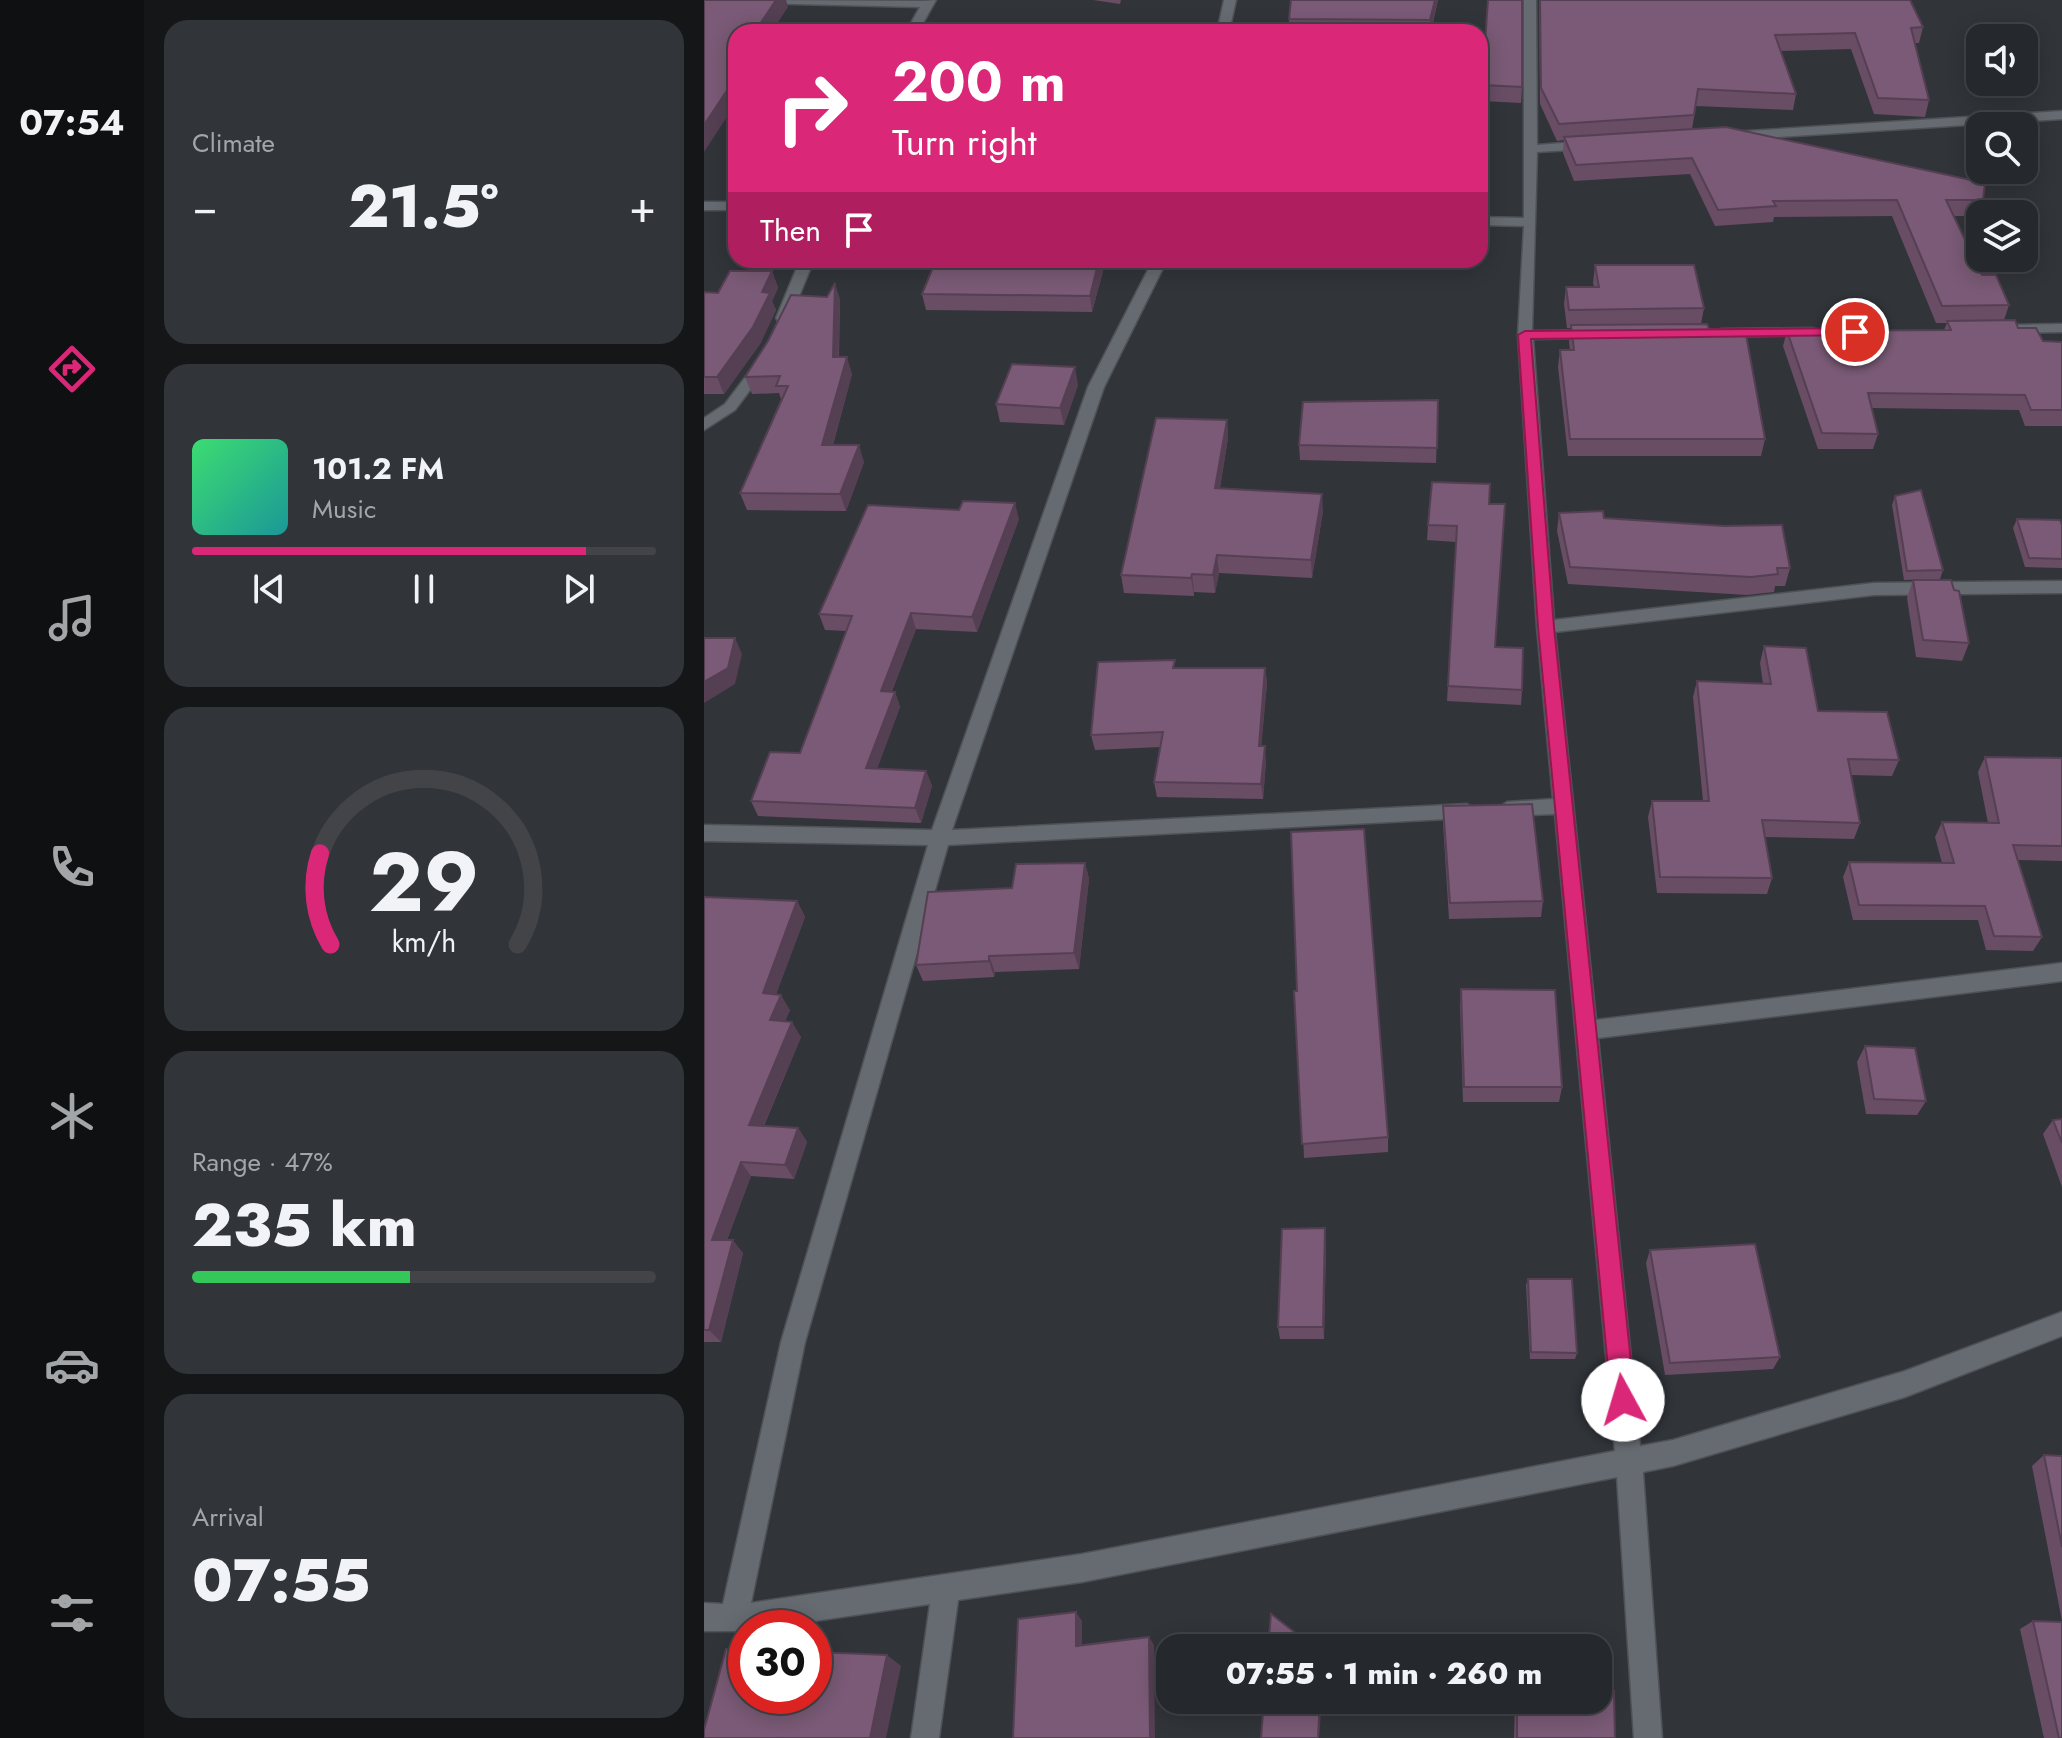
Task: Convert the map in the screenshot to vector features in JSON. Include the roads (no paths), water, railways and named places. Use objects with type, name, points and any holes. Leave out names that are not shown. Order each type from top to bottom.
[{"type":"street","points":[[747,0],[929,2],[917,24]]},
{"type":"street","points":[[1225,24],[1230,0]]},
{"type":"street","points":[[1530,0],[1531,222],[1525,335],[1546,627],[1629,1462],[1648,1738]]},
{"type":"street","points":[[1717,137],[2062,115]]},
{"type":"street","points":[[1529,149],[1607,144]]},
{"type":"street","points":[[704,206],[728,206]]},
{"type":"street","points":[[1488,221],[1531,222]]},
{"type":"street","points":[[704,425],[730,407],[764,363],[804,268]]},
{"type":"street","points":[[736,1610],[793,1342],[940,838],[1096,387],[1156,268]]},
{"type":"street","points":[[2003,330],[2062,328]]},
{"type":"street","points":[[1712,333],[1822,332]]},
{"type":"street","points":[[1525,335],[1618,334]]},
{"type":"street","points":[[1546,627],[1874,589],[2062,587]]},
{"type":"street","points":[[704,833],[940,838],[1563,806]]},
{"type":"street","points":[[1586,1030],[2062,972]]},
{"type":"street","points":[[798,1610],[1082,1568],[1673,1453],[1905,1384],[2062,1324]]},
{"type":"street","points":[[925,1738],[946,1589]]},
{"type":"street","points":[[704,1617],[728,1619]]}]
